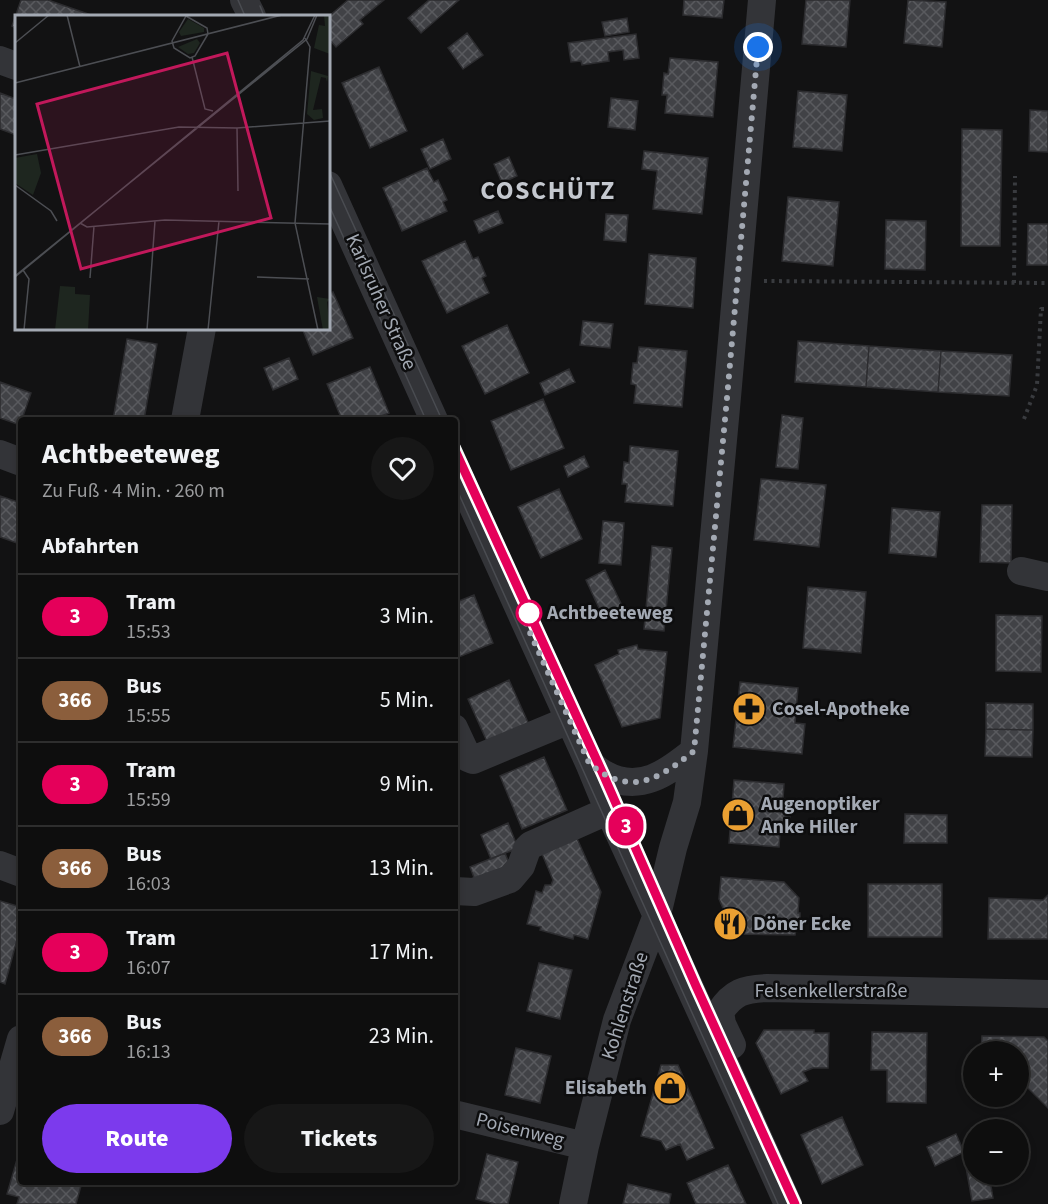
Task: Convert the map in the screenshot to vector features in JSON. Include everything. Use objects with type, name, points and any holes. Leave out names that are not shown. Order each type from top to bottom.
[{"type":"street","points":[[244,0],[252,15]]},
{"type":"street","name":"Kohlenstraße","points":[[573,1204],[585,1146],[617,1020],[657,915],[687,802],[694,751],[738,281],[762,0]]},
{"type":"street","points":[[0,60],[15,66]]},
{"type":"street","name":"Karlsruher Straße","points":[[330,189],[433,417]]},
{"type":"street","points":[[186,417],[202,330]]},
{"type":"street","points":[[0,454],[18,461]]},
{"type":"street","points":[[458,474],[788,1204]]},
{"type":"street","points":[[458,737],[468,758],[473,760],[568,719]]},
{"type":"street","points":[[589,763],[603,774],[622,782],[640,782],[656,778],[694,751]]},
{"type":"street","points":[[458,891],[474,892],[510,879],[521,866],[527,849],[531,845],[608,809]]},
{"type":"street","points":[[0,865],[18,872]]},
{"type":"street","name":"Felsenkellerstraße","points":[[744,1106],[741,1067],[722,1024],[720,1012],[728,1000],[737,993],[750,988],[1048,994]]},
{"type":"street","points":[[0,1111],[18,1049]]},
{"type":"street","name":"Poisenweg","points":[[458,1115],[585,1146]]},
{"type":"path","points":[[1014,283],[1015,176]]},
{"type":"path","points":[[738,281],[1048,283]]},
{"type":"path","points":[[1024,419],[1037,385],[1041,309],[1048,309]]},
{"type":"building","points":[[21,0],[48,0],[91,15],[16,15]]},
{"type":"building","points":[[348,0],[384,0],[360,20],[363,24],[336,47],[330,40],[330,15]]},
{"type":"building","points":[[429,0],[459,0],[421,33],[408,18]]},
{"type":"building","points":[[684,0],[724,0],[722,18],[683,15]]},
{"type":"building","points":[[806,0],[850,0],[846,47],[802,44]]},
{"type":"building","points":[[908,0],[946,2],[942,47],[904,43]]},
{"type":"building","points":[[627,18],[629,32],[605,36],[602,22]]},
{"type":"building","points":[[467,33],[483,55],[463,69],[448,48]]},
{"type":"building","points":[[636,34],[639,58],[624,60],[623,50],[608,52],[609,61],[582,65],[581,61],[571,62],[568,43]]},
{"type":"building","points":[[670,58],[718,62],[713,117],[665,113],[667,95],[662,95],[664,73],[668,74]]},
{"type":"building","points":[[379,67],[407,131],[370,148],[342,83]]},
{"type":"building","points":[[798,91],[847,95],[842,151],[793,147]]},
{"type":"building","points":[[0,93],[15,99],[15,135],[0,129]]},
{"type":"building","points":[[611,98],[638,101],[635,130],[608,127]]},
{"type":"building","points":[[1030,110],[1048,111],[1048,152],[1029,151]]},
{"type":"building","points":[[962,129],[1002,130],[1000,246],[961,246]]},
{"type":"building","points":[[443,139],[451,159],[430,169],[421,149]]},
{"type":"building","points":[[644,151],[708,158],[702,214],[653,209],[657,171],[642,169]]},
{"type":"building","points":[[509,157],[517,176],[502,183],[494,164]]},
{"type":"building","points":[[427,168],[434,182],[438,180],[447,200],[443,202],[447,211],[402,231],[383,188]]},
{"type":"building","points":[[788,197],[839,202],[833,266],[782,261]]},
{"type":"building","points":[[498,211],[503,223],[479,233],[474,221]]},
{"type":"building","points":[[606,214],[628,215],[626,242],[604,240]]},
{"type":"building","points":[[886,220],[926,221],[925,270],[885,269]]},
{"type":"building","points":[[1028,224],[1048,224],[1048,265],[1027,265]]},
{"type":"building","points":[[465,241],[473,259],[478,257],[486,276],[482,278],[489,293],[447,313],[422,261]]},
{"type":"building","points":[[649,254],[696,258],[693,308],[645,304]]},
{"type":"building","points":[[333,292],[353,338],[313,355],[303,330],[330,330],[330,293]]},
{"type":"building","points":[[583,321],[613,324],[610,348],[580,345]]},
{"type":"building","points":[[507,325],[529,373],[485,394],[462,346]]},
{"type":"building","points":[[127,339],[157,344],[145,417],[114,417]]},
{"type":"building","points":[[798,341],[869,346],[866,387],[795,382]]},
{"type":"building","points":[[869,346],[941,351],[938,392],[866,387]]},
{"type":"building","points":[[639,347],[687,351],[682,407],[634,403],[636,385],[631,384],[633,363],[637,363]]},
{"type":"building","points":[[941,351],[1012,355],[1009,396],[938,392]]},
{"type":"building","points":[[289,358],[298,379],[273,390],[264,368]]},
{"type":"building","points":[[370,367],[389,413],[379,417],[341,417],[327,384]]},
{"type":"building","points":[[569,369],[575,382],[545,395],[540,383]]},
{"type":"building","points":[[0,382],[31,393],[23,417],[18,417],[18,424],[0,418]]},
{"type":"building","points":[[543,399],[564,448],[511,470],[491,421]]},
{"type":"building","points":[[782,415],[803,418],[798,469],[776,467]]},
{"type":"building","points":[[630,446],[678,451],[673,506],[625,502],[627,484],[622,484],[624,462],[629,463]]},
{"type":"building","points":[[584,456],[589,467],[568,477],[564,466]]},
{"type":"building","points":[[761,479],[826,485],[819,547],[754,540]]},
{"type":"building","points":[[559,489],[582,539],[541,558],[518,507]]},
{"type":"building","points":[[0,496],[18,502],[18,540],[17,543],[0,537]]},
{"type":"building","points":[[982,505],[1012,505],[1011,563],[980,562]]},
{"type":"building","points":[[892,508],[940,512],[936,557],[889,553]]},
{"type":"building","points":[[603,521],[624,523],[621,565],[599,563]]},
{"type":"building","points":[[652,546],[672,548],[664,631],[644,629]]},
{"type":"building","points":[[605,570],[624,610],[604,619],[586,580]]},
{"type":"building","points":[[808,587],[866,592],[861,653],[803,648]]},
{"type":"building","points":[[474,595],[493,643],[458,657],[458,601]]},
{"type":"building","points":[[996,615],[1042,616],[1041,672],[996,671]]},
{"type":"building","points":[[637,645],[638,649],[667,652],[660,718],[622,727],[595,665],[619,654],[618,650]]},
{"type":"building","points":[[509,680],[530,727],[489,746],[468,699]]},
{"type":"building","points":[[740,682],[798,688],[795,723],[805,724],[802,754],[733,747]]},
{"type":"building","points":[[986,703],[1033,704],[1033,730],[986,729]]},
{"type":"building","points":[[986,729],[1033,730],[1032,757],[985,756]]},
{"type":"building","points":[[544,757],[567,810],[522,829],[500,776]]},
{"type":"building","points":[[734,780],[784,784],[783,799],[791,799],[789,832],[780,831],[779,847],[729,843]]},
{"type":"building","points":[[905,814],[947,815],[947,843],[904,843]]},
{"type":"building","points":[[508,823],[518,848],[491,859],[481,835]]},
{"type":"building","points":[[575,834],[601,892],[588,939],[574,935],[573,939],[527,924],[536,891],[542,893],[545,885],[551,885],[553,880],[540,849]]},
{"type":"building","points":[[505,853],[511,868],[476,883],[470,867]]},
{"type":"building","points":[[721,877],[784,882],[799,898],[800,929],[796,929],[795,935],[734,934],[719,899]]},
{"type":"building","points":[[868,884],[942,884],[942,937],[868,937]]},
{"type":"building","points":[[1048,895],[1048,939],[988,939],[989,898],[1043,900]]},
{"type":"building","points":[[0,901],[18,906],[18,936],[5,984],[0,982]]},
{"type":"building","points":[[539,963],[572,970],[560,1019],[527,1011]]},
{"type":"building","points":[[764,1030],[814,1030],[814,1033],[829,1033],[828,1068],[813,1068],[803,1072],[808,1081],[781,1094],[756,1043]]},
{"type":"building","points":[[872,1032],[927,1033],[926,1103],[887,1102],[887,1070],[871,1070]]},
{"type":"building","points":[[982,1036],[1044,1037],[1048,1041],[1048,1108],[1029,1089],[1029,1041],[982,1041]]},
{"type":"building","points":[[516,1048],[551,1056],[540,1103],[505,1095]]},
{"type":"building","points":[[661,1065],[678,1065],[714,1148],[687,1160],[680,1144],[666,1150],[661,1141],[641,1136]]},
{"type":"building","points":[[842,1117],[863,1165],[822,1184],[801,1135]]},
{"type":"building","points":[[956,1134],[963,1152],[935,1166],[927,1147]]},
{"type":"building","points":[[487,1154],[518,1162],[508,1204],[495,1204],[476,1199]]},
{"type":"building","points":[[18,1156],[18,1185],[81,1185],[76,1204],[17,1204],[19,1197],[7,1194]]},
{"type":"building","points":[[728,1165],[746,1204],[696,1204],[687,1183]]},
{"type":"building","points":[[628,1184],[671,1194],[669,1204],[623,1204]]},
{"type":"building","points":[[969,1185],[991,1185],[993,1198],[972,1201]]},
{"type":"tram line","points":[[238,0],[245,15]]},
{"type":"tram line","points":[[260,6],[264,15]]},
{"type":"tram line","points":[[330,173],[441,417]]},
{"type":"tram line","points":[[330,207],[425,417]]},
{"type":"tram line","points":[[458,457],[795,1204]]},
{"type":"tram line","name":"3","points":[[458,457],[795,1204]]},
{"type":"tram line","points":[[458,492],[778,1204]]},
{"type":"place","name":"Achtbeeteweg","points":[[529,613]]},
{"type":"place","name":"Cosel-Apotheke","points":[[749,709]]},
{"type":"place","name":"Augenoptiker Anke Hiller","points":[[738,815]]},
{"type":"place","name":"Döner Ecke","points":[[730,924]]},
{"type":"place","name":"Elisabeth","points":[[670,1088]]},
{"type":"district","name":"COSCHÜTZ","points":[[548,190]]},
{"type":"route","points":[[529,613],[526,624],[589,763],[603,774],[622,782],[640,782],[656,778],[694,751],[758,47]]}]
